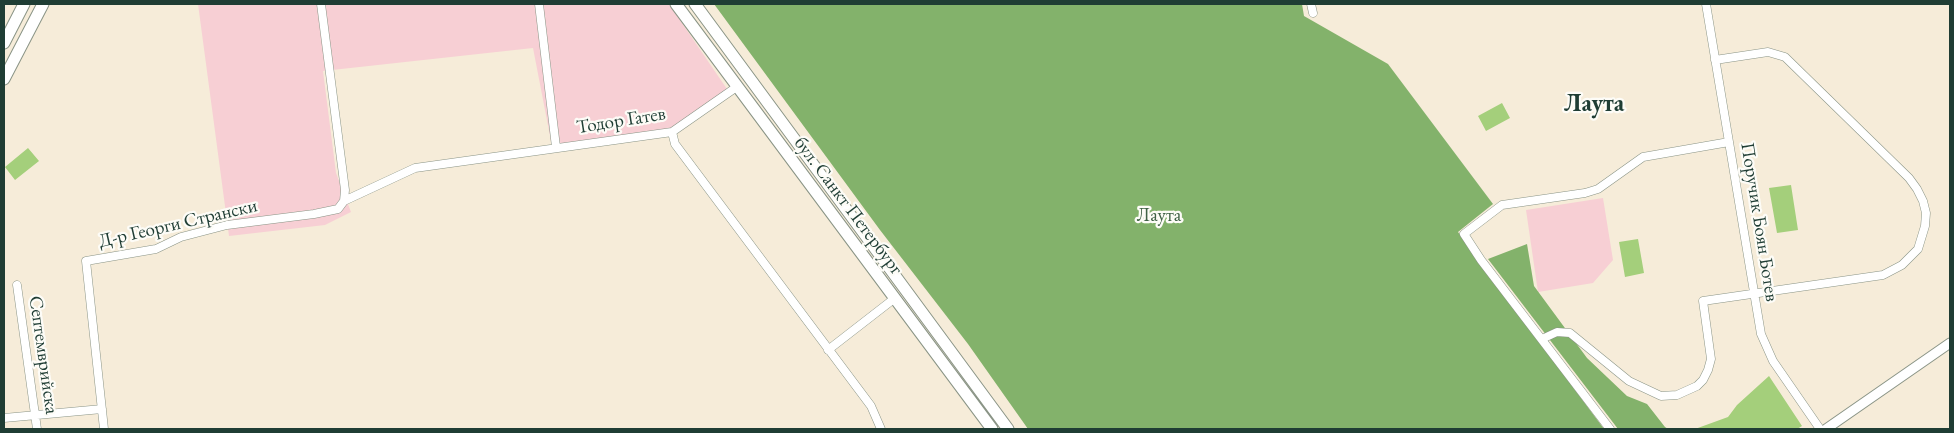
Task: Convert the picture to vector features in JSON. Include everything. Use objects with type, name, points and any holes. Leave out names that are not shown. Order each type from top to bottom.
[{"type":"main road","points":[[4,43],[24,4]]},
{"type":"main road","points":[[4,79],[43,4]]},
{"type":"main road","name":"бул. Санкт Петербург","points":[[676,4],[992,429]]},
{"type":"main road","name":"бул. Санкт Петербург","points":[[695,4],[1008,429]]},
{"type":"street","points":[[321,4],[345,190],[344,201]]},
{"type":"street","points":[[539,4],[556,147]]},
{"type":"street","points":[[1311,4],[1313,13]]},
{"type":"street","name":"Поручик Боян Ботев","points":[[1706,4],[1761,334],[1765,347],[1820,429]]},
{"type":"street","points":[[1542,339],[1557,332],[1570,333],[1629,381],[1661,396],[1677,395],[1697,386],[1703,380],[1708,370],[1711,358],[1702,301],[1883,275],[1902,265],[1918,249],[1925,226],[1926,213],[1923,201],[1909,178],[1785,57],[1777,53],[1768,52],[1715,60]]},
{"type":"street","name":"Тодор Гатев","points":[[344,201],[415,168],[672,132],[738,86]]},
{"type":"street","points":[[672,132],[675,144],[871,406],[881,429]]},
{"type":"street","points":[[1610,429],[1481,260],[1464,234],[1502,205],[1585,193],[1598,189],[1643,157],[1729,142]]},
{"type":"street","name":"Д-р Георги Странски","points":[[102,409],[86,261],[156,249],[181,237],[227,225],[314,214],[338,209],[344,201]]},
{"type":"street","name":"Септемврийска","points":[[17,286],[36,429]]},
{"type":"street","points":[[828,350],[895,298]]},
{"type":"street","points":[[1826,429],[1950,343]]},
{"type":"street","points":[[4,418],[102,409],[104,429]]},
{"type":"shaded area","points":[[198,4],[669,4],[729,92],[672,132],[556,147],[551,141],[533,48],[323,71],[336,173],[351,212],[325,225],[229,236]]},
{"type":"shaded area","points":[[1603,198],[1613,260],[1593,283],[1538,292],[1526,210]]},
{"type":"green space","name":"Лаута","points":[[714,4],[1302,4],[1304,16],[1388,64],[1493,204],[1458,232],[1604,429],[1028,429],[968,344],[880,230]]},
{"type":"green space","points":[[1502,103],[1510,118],[1486,131],[1478,116]]},
{"type":"green space","points":[[28,148],[39,161],[15,180],[5,167]]},
{"type":"green space","points":[[1791,185],[1798,230],[1777,233],[1769,188]]},
{"type":"green space","points":[[1638,239],[1644,273],[1625,277],[1619,242]]},
{"type":"green space","points":[[1527,244],[1534,286],[1587,358],[1627,396],[1647,404],[1668,429],[1618,429],[1488,259]]},
{"type":"green space","points":[[1769,376],[1802,426],[1797,429],[1695,429],[1728,417],[1737,405]]},
{"type":"district","name":"Лаута","points":[[1594,104]]}]
